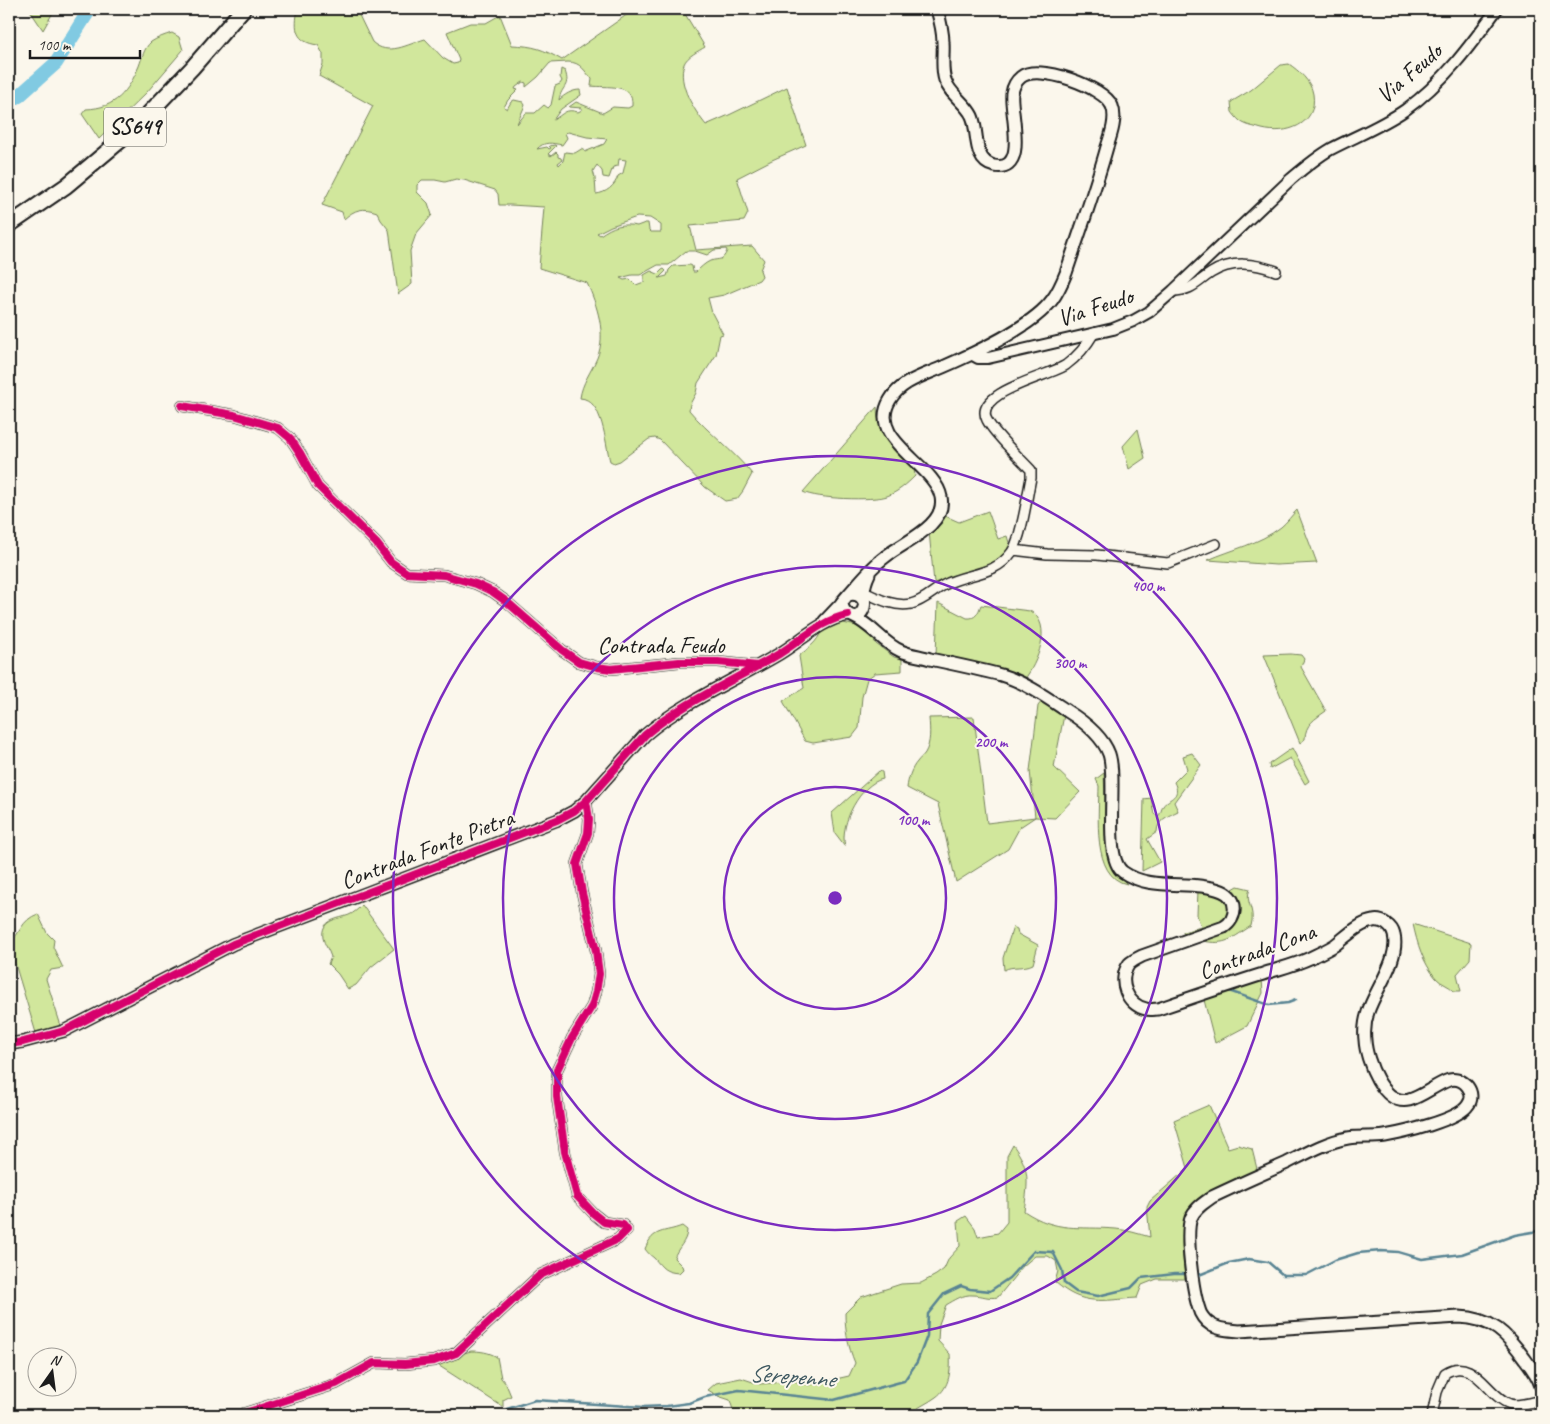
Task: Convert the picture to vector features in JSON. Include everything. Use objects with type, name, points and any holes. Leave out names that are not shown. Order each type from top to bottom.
[{"type":"highway","name":"SS649","points":[[9,226],[66,186],[133,130],[192,68],[243,9]]},
{"type":"main road","points":[[937,9],[942,27],[945,81],[973,117],[979,152],[987,163],[994,166],[1002,166],[1014,156],[1016,139],[1011,95],[1016,81],[1026,74],[1032,72],[1050,74],[1068,79],[1090,89],[1107,98],[1114,114],[1108,146],[1059,290],[1043,310],[1027,322],[971,354]]},
{"type":"main road","name":"Via Feudo","points":[[845,599],[884,557],[935,520],[941,507],[941,495],[936,484],[886,429],[885,414],[888,402],[898,389],[913,380],[971,354]]},
{"type":"main road","points":[[864,601],[856,594],[845,599],[843,610],[850,616],[859,615],[864,601],[870,570]]},
{"type":"main road","name":"Contrada Cona","points":[[864,601],[878,634]]},
{"type":"main road","name":"Contrada Cona","points":[[850,616],[866,623],[896,649],[1018,681],[1075,716],[1094,732],[1103,743],[1108,754],[1112,774],[1112,837],[1114,859],[1118,867],[1123,872],[1144,880],[1214,889],[1226,893],[1231,898],[1235,909],[1234,917],[1224,927],[1142,956],[1130,963],[1125,972],[1123,983],[1125,992],[1136,1004],[1146,1009],[1158,1009],[1308,959],[1334,946],[1368,922],[1378,920],[1390,927],[1395,940],[1390,962],[1368,1011],[1365,1023],[1365,1044],[1370,1066],[1378,1081],[1390,1096],[1401,1100],[1409,1100],[1451,1080],[1463,1082],[1469,1089],[1471,1100],[1469,1105],[1465,1110],[1425,1127],[1384,1136],[1348,1138],[1325,1145],[1212,1197],[1198,1207],[1194,1211],[1189,1224],[1194,1292],[1199,1310],[1208,1324],[1239,1331],[1459,1317],[1474,1318],[1484,1320],[1503,1332],[1538,1376],[1541,1386]]},
{"type":"street","name":"Via Feudo","points":[[971,354],[978,358],[988,358],[1113,329],[1150,312],[1291,178],[1330,150],[1388,120],[1406,109],[1423,95],[1456,64],[1497,9]]},
{"type":"street","points":[[1173,291],[1190,289],[1212,272],[1226,266],[1258,264],[1276,271]]},
{"type":"street","points":[[864,601],[912,604],[924,599],[953,581],[988,572],[1001,563],[1013,550],[1020,527],[1031,478],[1031,470],[986,419],[986,411],[996,395],[1065,365],[1088,343],[1094,333]]},
{"type":"street","name":"Contrada Feudo","points":[[182,406],[234,415],[278,428],[290,438],[318,486],[376,543],[391,562],[407,573],[444,575],[476,584],[493,592],[548,639],[579,662],[611,669],[680,662],[718,662],[758,666]]},
{"type":"street","points":[[1013,550],[1047,554],[1097,555],[1168,563],[1216,544]]},
{"type":"street","points":[[820,626],[845,599]]},
{"type":"street","points":[[820,626],[834,619],[850,616]]},
{"type":"street","name":"Contrada Fonte Pietra","points":[[9,1044],[64,1031],[233,944],[557,820],[574,811],[586,801],[655,726],[780,653],[820,626]]},
{"type":"street","points":[[190,1415],[242,1414],[336,1384],[374,1363],[405,1364],[434,1361],[456,1353],[540,1276],[618,1239],[628,1230],[623,1225],[604,1222],[577,1196],[566,1152],[557,1096],[557,1070],[572,1038],[592,1006],[599,974],[596,951],[577,864],[588,833],[589,819],[586,801]]},
{"type":"street","points":[[1432,1415],[1437,1392],[1445,1373],[1458,1368],[1473,1373],[1512,1405],[1541,1402]]},
{"type":"green space","points":[[29,9],[55,9],[43,30]]},
{"type":"green space","points":[[298,9],[356,9],[372,42],[378,46],[385,49],[398,48],[425,39],[443,58],[453,64],[458,63],[459,60],[447,32],[470,23],[486,23],[500,15],[512,45],[538,49],[562,60],[635,9],[682,9],[705,47],[688,59],[684,64],[682,72],[688,96],[706,125],[787,87],[806,145],[737,178],[748,213],[744,221],[690,226],[696,250],[752,246],[764,260],[760,270],[762,276],[759,280],[724,295],[708,298],[712,313],[723,334],[720,335],[716,355],[698,383],[689,410],[752,474],[737,499],[725,501],[705,487],[660,440],[655,438],[649,439],[620,461],[614,463],[610,461],[602,423],[598,414],[588,400],[580,398],[600,349],[600,320],[587,283],[539,268],[544,207],[499,205],[498,194],[495,190],[464,180],[456,179],[445,182],[422,180],[417,185],[417,192],[428,203],[432,215],[416,234],[410,251],[412,284],[398,294],[389,230],[377,212],[359,210],[344,219],[342,212],[322,205],[373,106],[319,76],[323,64],[323,54],[318,45],[305,41],[298,33],[296,23]],"holes":[[[572,62],[582,67],[592,79],[591,86],[624,90],[629,93],[632,106],[628,108],[613,107],[603,113],[576,102],[569,107],[582,108],[582,110],[578,112],[567,111],[553,120],[561,109],[581,95],[580,90],[574,91],[559,100],[567,80],[565,71],[561,69],[560,77],[562,81],[555,86],[551,105],[548,108],[544,105],[535,113],[526,113],[517,124],[525,105],[523,102],[514,100],[507,109],[504,107],[518,90],[515,89],[516,87],[523,82],[526,83],[526,87],[550,63]],[[568,132],[587,137],[607,139],[604,144],[585,152],[583,148],[575,153],[565,152],[563,161],[559,165],[558,163],[562,160],[558,157],[558,154],[556,152],[551,156],[548,154],[555,145],[549,146],[551,148],[549,149],[547,147],[537,149],[545,144],[562,145],[567,138],[565,133]],[[619,159],[626,160],[623,173],[618,176],[612,186],[596,194],[593,171],[597,165],[602,171],[603,177],[609,178],[613,167],[618,166]],[[637,217],[650,218],[661,225],[661,232],[651,232],[648,223],[645,223],[637,226],[618,226],[600,235],[597,233]],[[726,249],[727,251],[722,258],[708,262],[696,272],[693,272],[690,265],[673,266],[667,276],[659,278],[666,271],[664,269],[658,274],[651,271],[644,275],[644,282],[636,285],[630,279],[624,280],[620,278],[640,275],[658,265],[669,265],[686,251],[695,251],[707,255],[714,250]]]},
{"type":"green space","points":[[172,33],[179,37],[183,50],[147,92],[99,139],[82,114],[86,109],[105,106],[120,97],[130,84],[149,44]]},
{"type":"green space","points":[[1289,64],[1304,77],[1312,89],[1313,105],[1311,113],[1305,120],[1290,129],[1281,130],[1262,129],[1240,121],[1232,112],[1231,102],[1251,90],[1281,65]]},
{"type":"green space","points":[[877,407],[878,418],[884,435],[914,469],[915,476],[895,492],[880,498],[832,498],[803,492]]},
{"type":"green space","points":[[1138,429],[1145,458],[1129,469],[1123,446]]},
{"type":"green space","points":[[1297,510],[1317,563],[1276,565],[1208,560],[1246,546],[1273,533]]},
{"type":"green space","points":[[988,511],[998,539],[1007,536],[1010,546],[1001,556],[984,568],[934,583],[929,531],[943,515],[959,522]]},
{"type":"green space","points":[[938,603],[967,618],[975,616],[981,605],[1030,611],[1037,617],[1041,625],[1041,644],[1034,664],[1024,680],[936,655]]},
{"type":"green space","points":[[843,623],[866,628],[876,644],[894,657],[902,659],[902,671],[875,673],[867,679],[862,697],[859,728],[852,737],[813,743],[805,741],[783,701],[804,688],[799,656],[815,642],[821,631],[833,624]]},
{"type":"green space","points":[[1264,655],[1301,655],[1304,659],[1301,667],[1326,711],[1311,722],[1305,734],[1305,739],[1300,743]]},
{"type":"green space","points":[[1042,701],[1064,715],[1054,767],[1080,792],[1055,818],[1035,817],[1030,771],[1038,706]]},
{"type":"green space","points":[[974,717],[987,823],[1035,817],[1020,827],[1008,849],[956,882],[938,804],[907,788],[911,771],[925,753],[928,745],[930,732],[929,718]]},
{"type":"green space","points":[[1292,748],[1309,781],[1305,784],[1290,758],[1270,769],[1269,764]]},
{"type":"green space","points":[[1192,753],[1201,765],[1174,802],[1178,811],[1164,819],[1159,824],[1157,832],[1147,839],[1160,862],[1142,871],[1144,799],[1151,798],[1154,814],[1158,817],[1163,806],[1176,794],[1174,782],[1187,769],[1183,756]]},
{"type":"green space","points":[[879,771],[882,772],[883,779],[867,788],[860,796],[849,816],[845,827],[845,846],[835,833],[832,813]]},
{"type":"green space","points":[[1104,773],[1107,855],[1112,869],[1127,884],[1115,879],[1107,870],[1102,857],[1098,827],[1099,786],[1096,779]]},
{"type":"green space","points":[[1238,886],[1250,889],[1248,898],[1252,915],[1251,926],[1226,941],[1207,942],[1198,940],[1220,933],[1238,908],[1238,899],[1233,889]]},
{"type":"green space","points":[[1198,890],[1222,896],[1228,903],[1228,912],[1223,921],[1215,927],[1184,936],[1183,932],[1201,927],[1197,915]]},
{"type":"green space","points":[[362,905],[394,949],[371,967],[356,985],[348,989],[338,974],[328,964],[331,957],[323,932],[327,923],[351,914]]},
{"type":"green space","points":[[38,914],[47,933],[54,940],[53,947],[63,968],[51,970],[46,979],[61,1026],[36,1033],[9,944],[25,923]]},
{"type":"green space","points":[[1413,924],[1471,943],[1470,959],[1457,974],[1461,991],[1454,991],[1438,980],[1431,972],[1421,952]]},
{"type":"green space","points":[[1013,927],[1017,929],[1018,934],[1038,945],[1033,964],[1004,970],[1003,958]]},
{"type":"green space","points":[[1262,979],[1263,993],[1247,1026],[1215,1043],[1203,996]]},
{"type":"green space","points":[[1209,1105],[1228,1148],[1238,1145],[1252,1149],[1257,1169],[1213,1191],[1195,1206],[1188,1216],[1182,1240],[1185,1279],[1157,1279],[1142,1285],[1137,1298],[1084,1299],[1065,1290],[1055,1282],[1058,1271],[1056,1261],[1048,1256],[1035,1256],[1023,1266],[998,1297],[966,1295],[946,1305],[939,1324],[938,1341],[950,1354],[949,1378],[941,1393],[912,1412],[913,1415],[745,1415],[733,1410],[730,1400],[708,1390],[716,1383],[741,1378],[759,1384],[790,1380],[809,1385],[849,1376],[855,1363],[847,1338],[845,1313],[861,1297],[901,1284],[921,1283],[944,1269],[949,1258],[960,1246],[958,1221],[966,1216],[975,1228],[978,1237],[998,1233],[1007,1222],[1007,1156],[1013,1145],[1023,1162],[1027,1176],[1024,1211],[1047,1223],[1058,1226],[1120,1230],[1150,1237],[1147,1207],[1150,1201],[1188,1168],[1174,1120]]},
{"type":"green space","points":[[682,1226],[687,1230],[687,1234],[674,1258],[683,1269],[679,1273],[670,1272],[662,1267],[645,1249],[648,1242],[656,1234]]},
{"type":"green space","points":[[471,1351],[484,1352],[497,1357],[501,1378],[511,1396],[503,1400],[503,1407],[433,1362]]},
{"type":"waterway","points":[[9,101],[19,96],[56,63],[90,9]]},
{"type":"waterway","points":[[1226,990],[1269,1005],[1296,1000]]},
{"type":"waterway","name":"Serepenne","points":[[1199,1275],[1229,1263],[1249,1259],[1268,1262],[1283,1275],[1306,1275],[1335,1260],[1358,1253],[1398,1252],[1422,1259],[1462,1254],[1515,1235],[1538,1231],[1541,1227]]},
{"type":"waterway","name":"Serepenne","points":[[503,1415],[507,1409],[535,1400],[643,1407],[667,1406],[689,1403],[705,1397],[739,1390],[834,1400],[904,1381],[917,1362],[927,1336],[928,1314],[944,1294],[961,1286],[990,1291],[1009,1278],[1034,1251],[1053,1252],[1062,1270],[1064,1283],[1076,1292],[1098,1296],[1131,1288],[1141,1278],[1186,1274]]},
{"type":"cycle path","points":[[182,406],[234,415],[278,428],[290,438],[318,486],[376,543],[391,562],[407,573],[444,575],[476,584],[493,592],[579,662],[611,669],[679,662],[718,662],[758,666]]},
{"type":"cycle path","points":[[9,1044],[64,1031],[233,944],[557,820],[574,811],[586,801],[645,735],[675,712],[779,654],[820,626],[848,615]]},
{"type":"cycle path","points":[[190,1415],[242,1414],[336,1384],[374,1363],[405,1364],[434,1361],[456,1353],[540,1275],[618,1239],[627,1230],[623,1225],[604,1222],[577,1196],[565,1152],[557,1097],[557,1070],[572,1038],[592,1006],[599,974],[596,951],[577,864],[588,833],[589,819],[586,801]]}]
